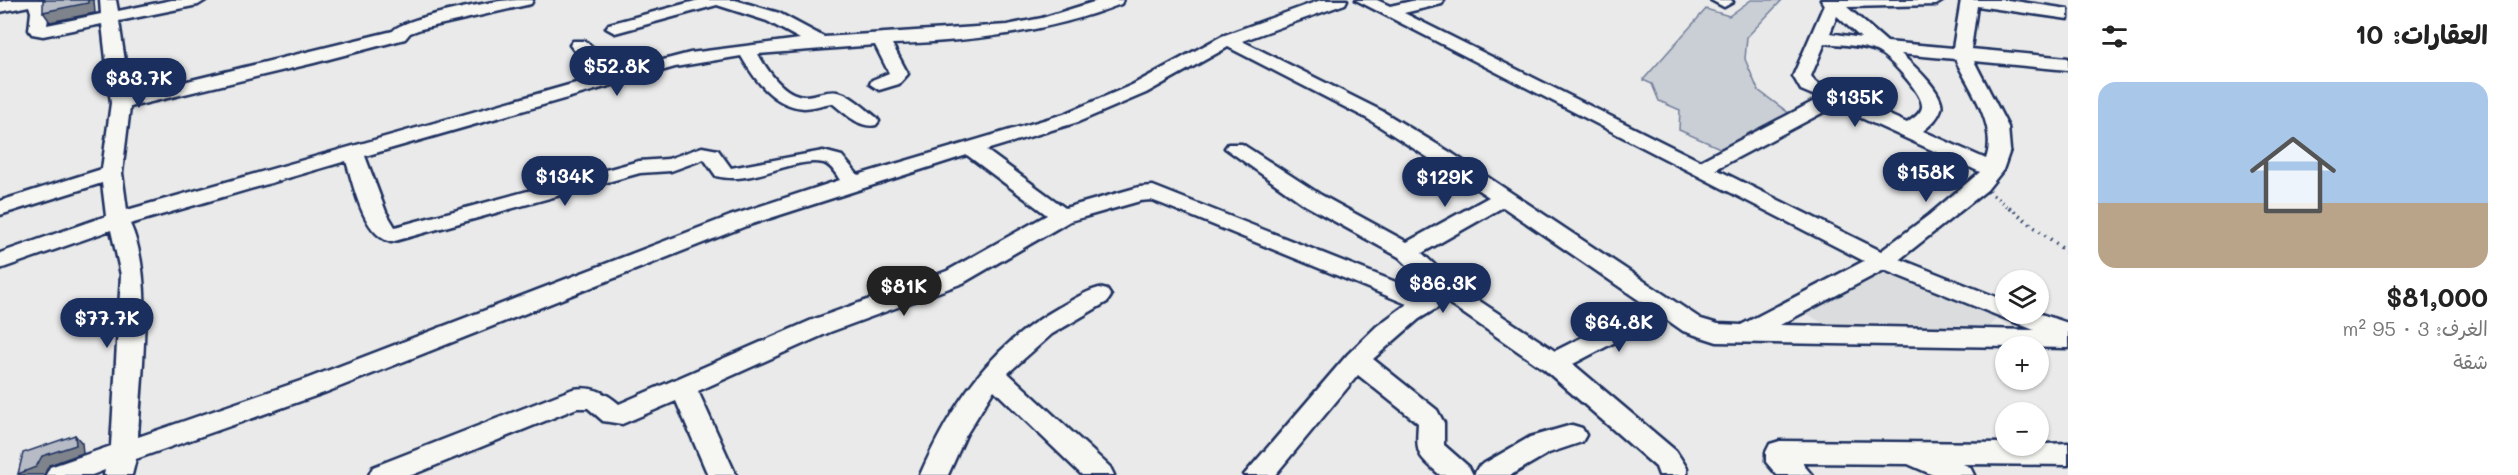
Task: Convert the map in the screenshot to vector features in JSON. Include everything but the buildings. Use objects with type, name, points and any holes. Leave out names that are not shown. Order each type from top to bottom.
[{"type":"street","points":[[0,8],[34,0],[40,12],[38,30],[49,31],[109,10],[198,0]]},
{"type":"street","points":[[121,103],[314,58],[399,35],[404,29],[416,25],[525,0]]},
{"type":"street","points":[[615,28],[718,0],[773,17],[820,43]]},
{"type":"street","points":[[0,261],[117,220],[672,62],[747,50],[820,43],[1005,32],[1068,19],[1115,0]]},
{"type":"street","points":[[60,475],[122,464],[677,244],[853,183],[1038,129],[1105,106],[1228,40],[1291,15],[1340,0]]},
{"type":"street","points":[[1364,0],[1882,261],[1995,305]]},
{"type":"street","points":[[1389,12],[1436,0]]},
{"type":"street","points":[[1831,1],[1936,0]]},
{"type":"street","points":[[1745,333],[1882,261],[1986,177],[2000,150],[1998,127],[1961,53],[1971,0],[2068,14]]},
{"type":"street","points":[[1831,1],[1802,78],[1815,90],[1833,99],[1910,131],[1986,177]]},
{"type":"street","points":[[1831,1],[1914,75],[1931,100],[1930,113],[1910,131]]},
{"type":"street","points":[[109,10],[121,103],[112,173],[117,220],[125,237],[133,275],[122,464]]},
{"type":"street","points":[[1817,36],[1885,47],[2068,64]]},
{"type":"street","points":[[879,84],[892,80],[899,74],[881,40]]},
{"type":"street","points":[[1228,40],[1292,75],[1375,115],[1446,158],[1704,331],[2068,339]]},
{"type":"street","points":[[579,45],[617,77]]},
{"type":"street","points":[[747,50],[762,76],[791,99],[805,102],[837,98],[869,121]]},
{"type":"street","points":[[1701,169],[1833,99]]},
{"type":"street","points":[[1235,148],[1313,200],[1407,252],[1438,298]]},
{"type":"street","points":[[972,149],[1062,216]]},
{"type":"street","points":[[354,153],[379,220],[385,232],[391,236],[639,167],[676,164],[705,153],[711,154],[723,171],[731,174],[824,157],[834,159],[853,183]]},
{"type":"street","points":[[0,208],[112,173]]},
{"type":"street","points":[[383,475],[573,399],[591,396],[616,415],[821,326],[955,277],[1062,216],[1139,194],[1153,193],[1438,298],[1554,363],[1666,459],[1673,468],[1673,475]]},
{"type":"street","points":[[1407,252],[1503,198]]},
{"type":"street","points":[[934,475],[941,457],[992,373],[1041,329],[1099,296]]},
{"type":"street","points":[[1258,475],[1291,441],[1357,360],[1386,333],[1438,298]]},
{"type":"street","points":[[1554,363],[1664,306]]},
{"type":"street","points":[[2043,324],[2068,333]]},
{"type":"street","points":[[1357,360],[1428,417],[1431,423],[1430,449],[1459,475]]},
{"type":"street","points":[[992,373],[1100,475]]},
{"type":"street","points":[[683,386],[722,475]]},
{"type":"street","points":[[1488,475],[1540,445],[1572,435]]},
{"type":"street","points":[[1798,475],[1780,462],[1780,452],[2068,454]]},
{"type":"street","points":[[1909,452],[1960,475]]},
{"type":"path","points":[[1986,177],[2068,253]]},
{"type":"shaded area","points":[[1751,0],[1782,0],[1747,37],[1745,59],[1758,90],[1790,114],[1722,149],[1679,130],[1680,110],[1659,101],[1652,84],[1643,80],[1706,9],[1729,16]]},
{"type":"shaded area","points":[[1884,271],[1995,314],[1995,320],[1990,326],[1828,327],[1805,312]]}]
